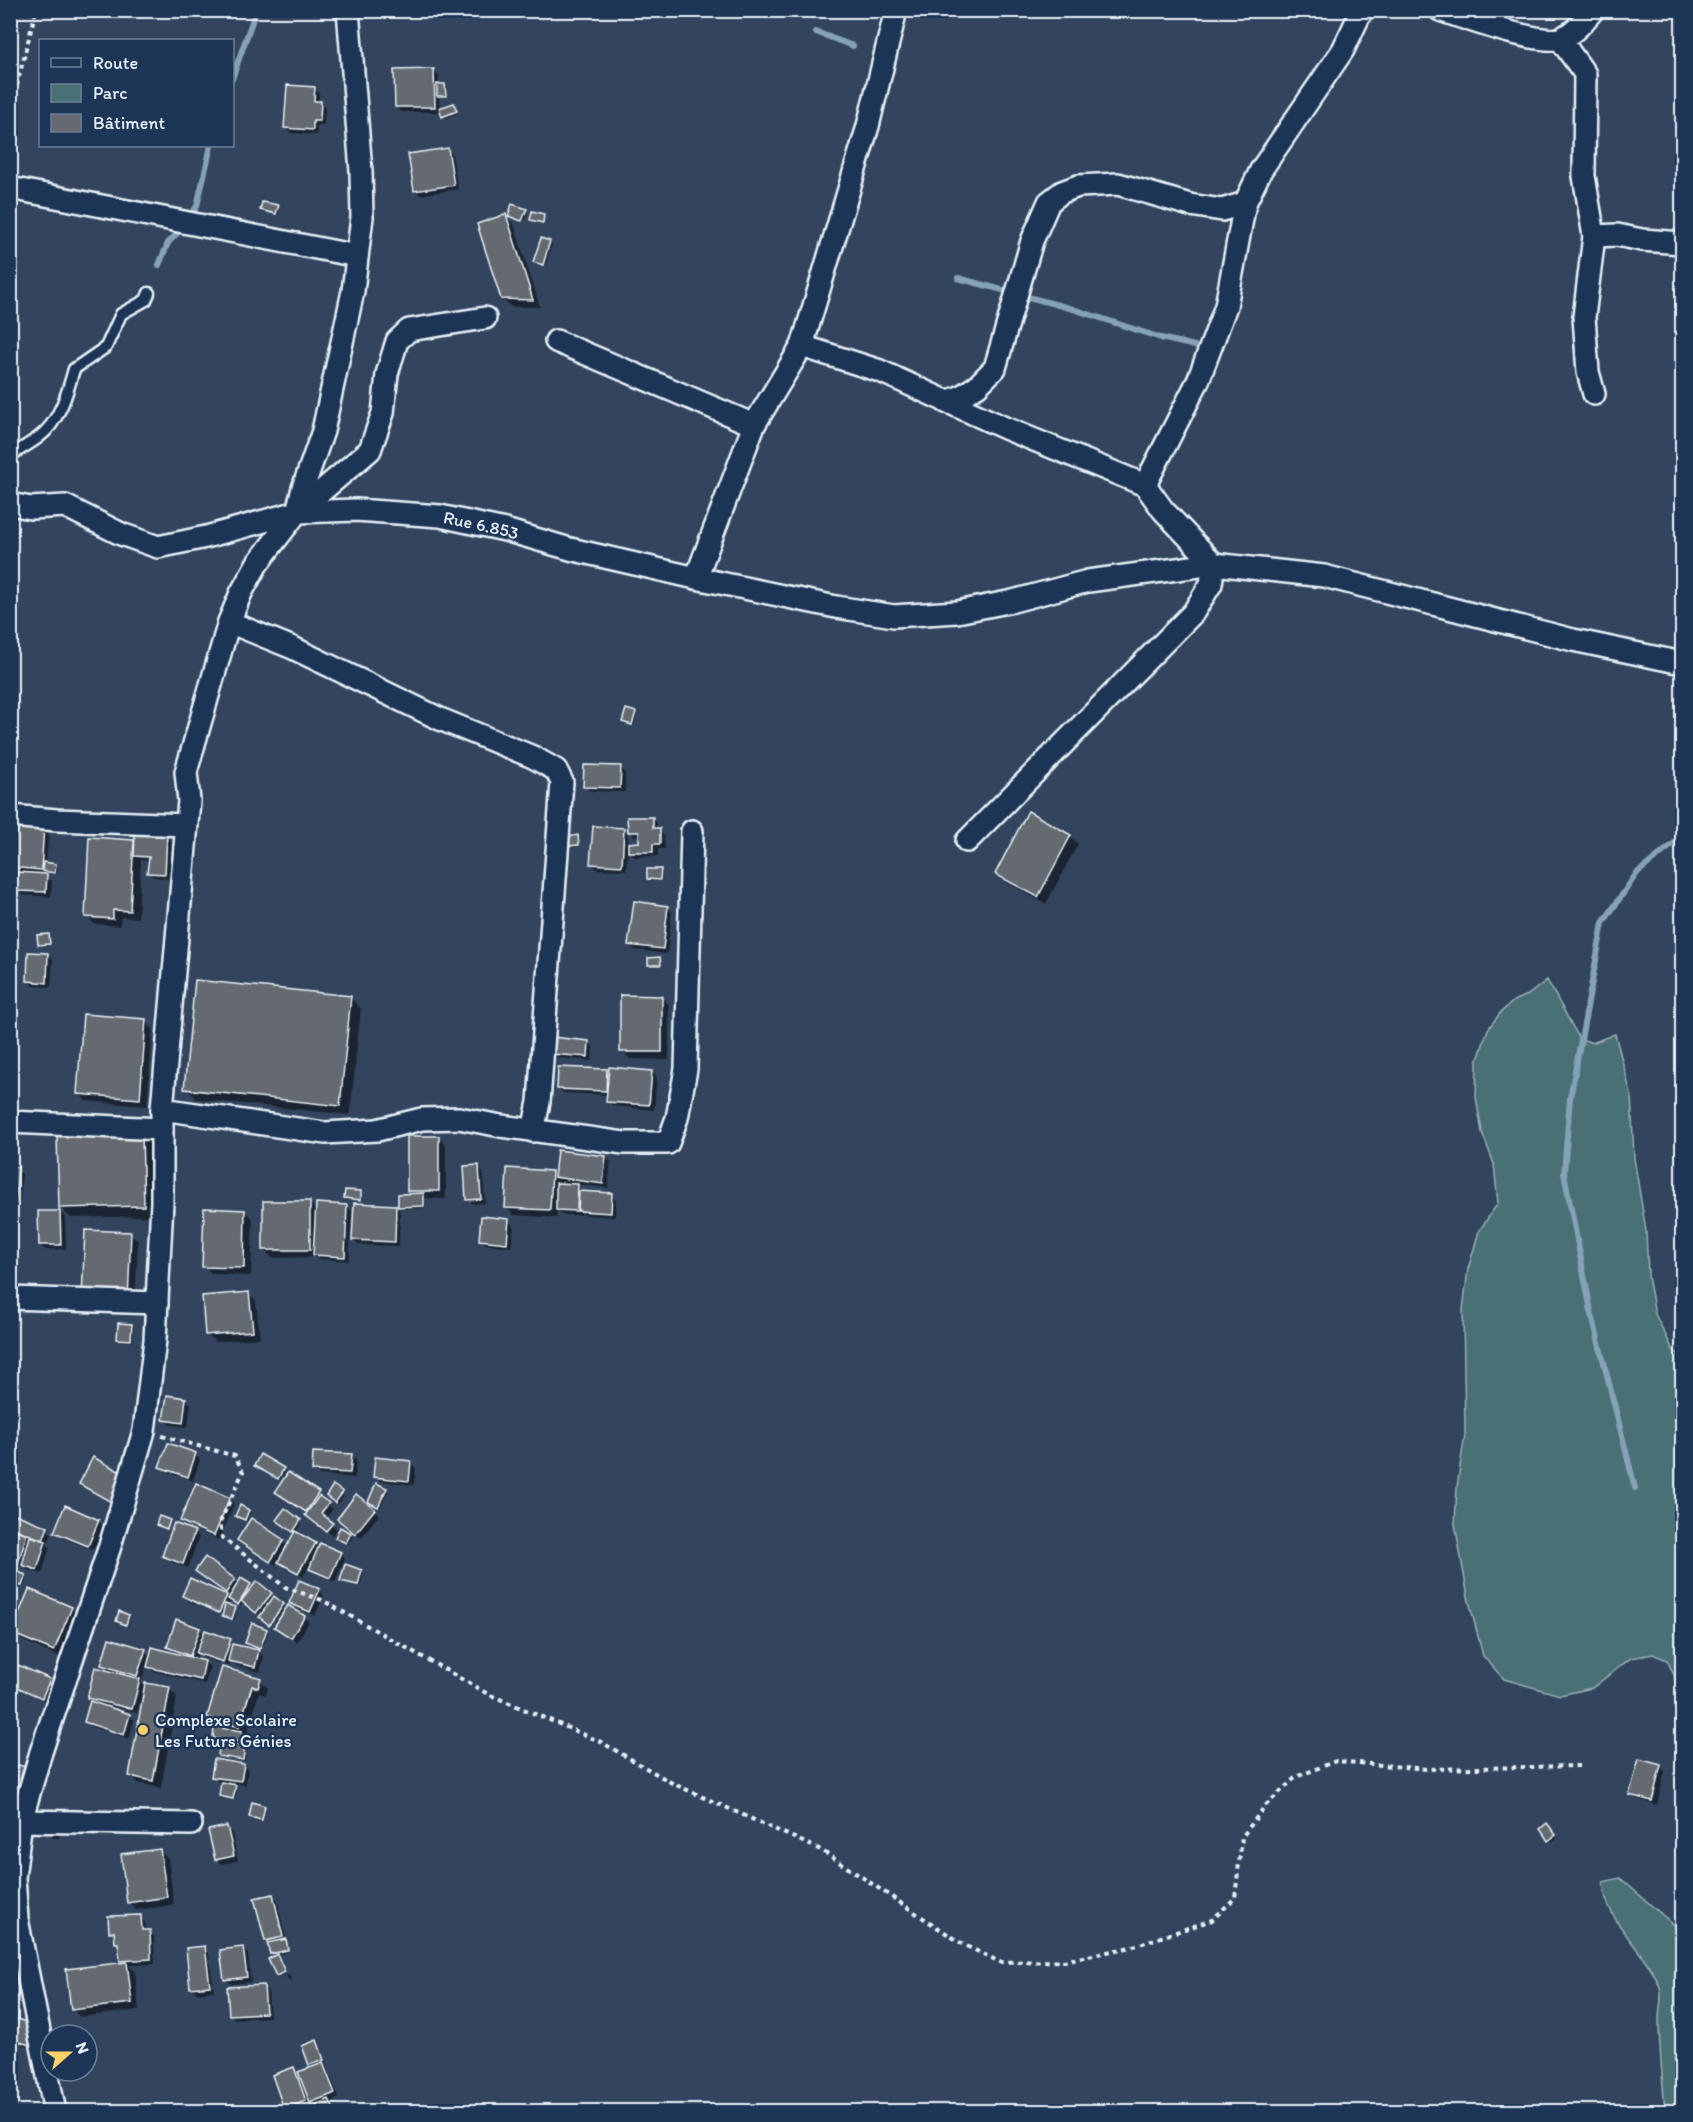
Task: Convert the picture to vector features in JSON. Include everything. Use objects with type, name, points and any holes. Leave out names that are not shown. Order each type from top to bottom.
[{"type":"street","points":[[297,512],[323,431],[353,291],[362,217],[361,171],[348,10]]},
{"type":"street","points":[[696,578],[754,425],[802,346],[868,126],[897,10]]},
{"type":"street","points":[[1145,484],[1198,381],[1226,306],[1245,203],[1261,170],[1343,50],[1362,10]]},
{"type":"street","points":[[1440,10],[1535,38],[1560,39],[1576,29],[1593,10]]},
{"type":"street","points":[[1560,39],[1585,74],[1584,176],[1594,236],[1584,317],[1588,372],[1594,394]]},
{"type":"street","points":[[946,402],[960,397],[977,386],[995,368],[1032,241],[1049,202],[1062,192],[1078,186],[1118,184],[1190,205],[1222,210],[1245,203]]},
{"type":"street","points":[[10,188],[357,256]]},
{"type":"street","points":[[1594,236],[1617,235],[1642,240],[1683,243]]},
{"type":"street","points":[[55,2112],[17,1954],[14,1878],[16,1819],[41,1752],[110,1546],[144,1431],[155,1340],[162,1202],[162,1119],[189,801],[186,772],[229,622],[241,593],[257,564],[297,512],[370,450],[383,413],[387,374],[397,341],[409,330],[485,318]]},
{"type":"street","points":[[556,340],[754,425]]},
{"type":"street","points":[[802,346],[879,371],[1005,428],[1145,484],[1163,510],[1214,564],[1212,584],[1193,612],[967,841]]},
{"type":"street","name":"Rue 6.853","points":[[10,504],[31,508],[65,506],[121,534],[159,547],[206,537],[297,512],[356,510],[440,516],[696,578],[814,603],[894,616],[957,612],[1013,601],[1088,581],[1214,564],[1324,576],[1573,640],[1683,663]]},
{"type":"street","points":[[229,622],[293,648],[440,719],[533,757],[555,770],[562,782],[539,1102],[533,1131]]},
{"type":"street","points":[[10,816],[186,825]]},
{"type":"street","points":[[10,1122],[162,1119],[325,1133],[376,1130],[422,1119],[459,1118],[624,1143],[668,1143],[677,1118],[686,1069],[692,831]]},
{"type":"street","points":[[10,1298],[157,1303]]},
{"type":"street","points":[[16,1819],[191,1824]]},
{"type":"lane","points":[[10,456],[42,436],[55,418],[69,387],[74,369],[106,347],[120,314],[146,300],[149,293]]},
{"type":"path","points":[[10,112],[36,10]]},
{"type":"path","points":[[144,1431],[235,1456],[243,1472],[220,1522],[222,1537],[285,1587],[322,1600],[488,1694],[599,1741],[674,1784],[821,1850],[964,1945],[1000,1962],[1065,1960],[1120,1950],[1212,1920],[1234,1898],[1242,1837],[1265,1806],[1296,1777],[1336,1761],[1426,1768],[1579,1766]]},
{"type":"green space","points":[[1547,980],[1579,1038],[1592,1043],[1615,1034],[1631,1094],[1634,1158],[1646,1231],[1648,1276],[1655,1314],[1673,1350],[1682,1357],[1682,1712],[1674,1675],[1667,1660],[1653,1654],[1631,1658],[1592,1688],[1560,1695],[1504,1679],[1483,1656],[1468,1597],[1455,1524],[1457,1487],[1465,1434],[1463,1310],[1468,1269],[1479,1231],[1498,1203],[1494,1164],[1482,1132],[1476,1097],[1477,1063],[1488,1029],[1501,1012],[1515,1000],[1528,995]]},
{"type":"green space","points":[[1620,1878],[1682,1932],[1682,2111],[1665,2111],[1659,2031],[1660,1987],[1654,1974],[1618,1923],[1605,1897],[1603,1882]]},
{"type":"building","points":[[434,69],[435,107],[395,107],[394,70]]},
{"type":"building","points":[[437,84],[445,84],[446,96],[437,96]]},
{"type":"building","points":[[287,85],[315,87],[314,101],[321,101],[320,121],[313,121],[313,130],[284,128]]},
{"type":"building","points":[[454,103],[457,111],[442,117],[439,108]]},
{"type":"building","points":[[448,148],[454,185],[414,191],[408,154]]},
{"type":"building","points":[[262,202],[279,205],[276,214],[260,210]]},
{"type":"building","points":[[512,204],[527,209],[522,221],[508,216]]},
{"type":"building","points":[[532,211],[544,214],[543,223],[530,220]]},
{"type":"building","points":[[506,214],[533,300],[501,299],[477,224]]},
{"type":"building","points":[[541,238],[550,241],[543,265],[533,262]]},
{"type":"building","points":[[626,709],[636,712],[632,725],[622,722]]},
{"type":"building","points":[[584,765],[621,766],[620,788],[583,787]]},
{"type":"building","points":[[1028,811],[1071,835],[1038,897],[995,874]]},
{"type":"building","points":[[627,817],[653,817],[653,828],[660,828],[660,844],[653,844],[653,852],[628,852],[628,843],[639,842],[639,832],[628,832]]},
{"type":"building","points":[[12,824],[44,827],[41,870],[10,867]]},
{"type":"building","points":[[593,826],[624,828],[622,866],[590,864]]},
{"type":"building","points":[[135,833],[167,835],[165,874],[147,873],[149,857],[134,856]]},
{"type":"building","points":[[578,835],[579,845],[567,846],[566,837]]},
{"type":"building","points":[[89,837],[134,840],[130,911],[113,910],[113,919],[85,917]]},
{"type":"building","points":[[43,862],[56,864],[55,873],[42,871]]},
{"type":"building","points":[[647,869],[661,869],[660,880],[647,879]]},
{"type":"building","points":[[17,872],[47,874],[46,892],[17,891]]},
{"type":"building","points":[[634,901],[668,906],[663,949],[628,945]]},
{"type":"building","points":[[49,934],[50,944],[38,945],[37,935]]},
{"type":"building","points":[[28,952],[48,953],[47,983],[27,981]]},
{"type":"building","points":[[660,957],[661,965],[648,965],[648,958]]},
{"type":"building","points":[[195,980],[351,996],[340,1106],[184,1089]]},
{"type":"building","points":[[620,995],[662,996],[662,1052],[620,1052]]},
{"type":"building","points":[[83,1014],[146,1019],[140,1099],[77,1094]]},
{"type":"building","points":[[552,1037],[589,1041],[588,1057],[551,1054]]},
{"type":"building","points":[[558,1067],[607,1069],[606,1091],[557,1089]]},
{"type":"building","points":[[609,1067],[652,1071],[649,1105],[606,1102]]},
{"type":"building","points":[[142,1134],[144,1206],[59,1208],[57,1136]]},
{"type":"building","points":[[407,1136],[439,1136],[439,1191],[407,1191]]},
{"type":"building","points":[[557,1150],[606,1156],[603,1184],[554,1177]]},
{"type":"building","points":[[479,1165],[481,1199],[466,1200],[464,1166]]},
{"type":"building","points":[[10,1167],[18,1167],[14,1223],[10,1223]]},
{"type":"building","points":[[507,1168],[552,1171],[550,1210],[505,1208]]},
{"type":"building","points":[[556,1183],[578,1184],[577,1211],[556,1210]]},
{"type":"building","points":[[345,1190],[361,1191],[361,1200],[344,1198]]},
{"type":"building","points":[[579,1191],[612,1193],[611,1213],[578,1211]]},
{"type":"building","points":[[424,1193],[424,1206],[398,1207],[398,1194]]},
{"type":"building","points":[[263,1201],[310,1201],[310,1250],[263,1250]]},
{"type":"building","points":[[316,1203],[347,1205],[345,1257],[313,1255]]},
{"type":"building","points":[[354,1203],[396,1205],[395,1242],[352,1240]]},
{"type":"building","points":[[204,1208],[245,1210],[244,1268],[202,1267]]},
{"type":"building","points":[[38,1211],[60,1211],[61,1245],[39,1245]]},
{"type":"building","points":[[481,1216],[509,1219],[507,1243],[479,1240]]},
{"type":"building","points":[[85,1230],[131,1232],[128,1300],[82,1298]]},
{"type":"building","points":[[249,1292],[253,1331],[205,1335],[202,1296]]},
{"type":"building","points":[[118,1323],[132,1324],[131,1340],[117,1339]]},
{"type":"building","points":[[167,1395],[186,1398],[183,1423],[163,1420]]},
{"type":"building","points":[[168,1443],[196,1453],[188,1477],[159,1467]]},
{"type":"building","points":[[313,1452],[352,1454],[350,1473],[312,1471]]},
{"type":"building","points":[[260,1454],[284,1468],[278,1479],[254,1466]]},
{"type":"building","points":[[93,1457],[128,1476],[113,1503],[79,1484]]},
{"type":"building","points":[[375,1457],[411,1461],[409,1481],[373,1477]]},
{"type":"building","points":[[288,1472],[319,1492],[306,1512],[275,1492]]},
{"type":"building","points":[[196,1483],[230,1498],[214,1536],[180,1521]]},
{"type":"building","points":[[376,1483],[387,1488],[378,1507],[368,1502]]},
{"type":"building","points":[[333,1485],[343,1492],[335,1503],[326,1496]]},
{"type":"building","points":[[356,1494],[375,1509],[355,1534],[337,1519]]},
{"type":"building","points":[[319,1496],[329,1503],[321,1513],[333,1523],[326,1531],[305,1515]]},
{"type":"building","points":[[65,1505],[99,1520],[88,1546],[54,1532]]},
{"type":"building","points":[[240,1505],[249,1510],[245,1520],[235,1516]]},
{"type":"building","points":[[285,1508],[301,1520],[293,1532],[276,1520]]},
{"type":"building","points":[[15,1514],[48,1527],[43,1540],[10,1527]]},
{"type":"building","points":[[159,1516],[170,1520],[167,1529],[156,1525]]},
{"type":"building","points":[[251,1518],[284,1540],[270,1562],[237,1540]]},
{"type":"building","points":[[174,1523],[195,1531],[183,1564],[162,1556]]},
{"type":"building","points":[[340,1527],[351,1533],[346,1543],[335,1538]]},
{"type":"building","points":[[11,1528],[27,1534],[18,1564],[10,1561]]},
{"type":"building","points":[[295,1531],[316,1543],[298,1573],[278,1562]]},
{"type":"building","points":[[30,1536],[46,1541],[37,1570],[22,1565]]},
{"type":"building","points":[[320,1543],[341,1552],[330,1578],[309,1569]]},
{"type":"building","points":[[205,1557],[235,1579],[226,1593],[195,1571]]},
{"type":"building","points":[[345,1564],[362,1570],[358,1585],[340,1581]]},
{"type":"building","points":[[10,1569],[26,1575],[22,1586],[10,1582]]},
{"type":"building","points":[[190,1578],[227,1595],[219,1613],[182,1596]]},
{"type":"building","points":[[241,1578],[251,1584],[238,1605],[228,1599]]},
{"type":"building","points":[[299,1580],[320,1589],[310,1612],[289,1603]]},
{"type":"building","points":[[257,1581],[272,1593],[256,1613],[241,1601]]},
{"type":"building","points":[[29,1589],[72,1607],[54,1651],[11,1633]]},
{"type":"building","points":[[274,1596],[284,1604],[269,1625],[259,1617]]},
{"type":"building","points":[[225,1604],[236,1607],[232,1619],[222,1616]]},
{"type":"building","points":[[288,1605],[305,1616],[291,1638],[274,1627]]},
{"type":"building","points":[[119,1611],[129,1615],[126,1625],[116,1621]]},
{"type":"building","points":[[176,1619],[200,1628],[190,1656],[167,1647]]},
{"type":"building","points":[[252,1623],[267,1629],[260,1649],[245,1643]]},
{"type":"building","points":[[205,1630],[231,1639],[223,1662],[196,1653]]},
{"type":"building","points":[[109,1638],[146,1649],[137,1676],[101,1665]]},
{"type":"building","points":[[232,1644],[259,1650],[255,1667],[228,1661]]},
{"type":"building","points":[[152,1647],[205,1661],[201,1680],[147,1667]]},
{"type":"building","points":[[18,1665],[50,1679],[42,1698],[10,1684]]},
{"type":"building","points":[[95,1667],[140,1679],[132,1709],[87,1698]]},
{"type":"building","points":[[222,1667],[261,1678],[258,1688],[252,1686],[239,1727],[207,1717]]},
{"type":"building","points":[[145,1683],[170,1687],[153,1781],[129,1776]]},
{"type":"building","points":[[90,1701],[130,1714],[124,1735],[84,1722]]},
{"type":"building","points":[[214,1727],[242,1731],[241,1742],[213,1738]]},
{"type":"building","points":[[220,1742],[245,1746],[243,1760],[218,1756]]},
{"type":"building","points":[[214,1759],[244,1764],[241,1781],[211,1777]]},
{"type":"building","points":[[1639,1759],[1661,1765],[1652,1801],[1629,1795]]},
{"type":"building","points":[[18,1765],[28,1767],[22,1799],[13,1797]]},
{"type":"building","points":[[221,1782],[236,1785],[233,1799],[219,1796]]},
{"type":"building","points":[[252,1802],[265,1806],[262,1820],[249,1817]]},
{"type":"building","points":[[1547,1823],[1556,1835],[1548,1841],[1540,1829]]},
{"type":"building","points":[[227,1826],[234,1856],[215,1860],[208,1830]]},
{"type":"building","points":[[160,1849],[167,1897],[127,1903],[121,1854]]},
{"type":"building","points":[[273,1894],[283,1937],[265,1941],[254,1898]]},
{"type":"building","points":[[141,1915],[142,1930],[150,1930],[151,1959],[120,1961],[114,1932],[109,1932],[108,1916]]},
{"type":"building","points":[[286,1939],[288,1950],[270,1954],[267,1943]]},
{"type":"building","points":[[205,1946],[210,1986],[190,1988],[186,1948]]},
{"type":"building","points":[[243,1947],[247,1977],[224,1980],[220,1950]]},
{"type":"building","points":[[277,1954],[285,1972],[276,1976],[268,1959]]},
{"type":"building","points":[[127,1962],[132,2003],[71,2010],[66,1969]]},
{"type":"building","points":[[10,1983],[19,1985],[18,1995],[15,1997],[10,1997]]},
{"type":"building","points":[[264,1985],[266,2013],[229,2015],[227,1987]]},
{"type":"building","points":[[10,2017],[36,2025],[30,2045],[10,2039]]},
{"type":"building","points":[[317,2040],[324,2060],[309,2065],[302,2046]]},
{"type":"building","points":[[323,2063],[335,2093],[310,2103],[298,2072]]},
{"type":"building","points":[[294,2067],[306,2101],[284,2109],[272,2075]]},
{"type":"building","points":[[329,2099],[335,2112],[316,2112],[313,2106]]},
{"type":"waterway","points":[[234,73],[256,10]]},
{"type":"waterway","points":[[816,32],[853,46]]},
{"type":"waterway","points":[[159,265],[168,243],[184,226],[197,206],[211,147]]},
{"type":"waterway","points":[[958,278],[1073,309],[1161,338],[1195,346]]},
{"type":"waterway","points":[[1635,1488],[1591,1311],[1564,1173],[1570,1098],[1603,923],[1637,873],[1682,837]]},
{"type":"place","name":"Complexe Scolaire Les Futurs Génies","points":[[143,1730]]}]
